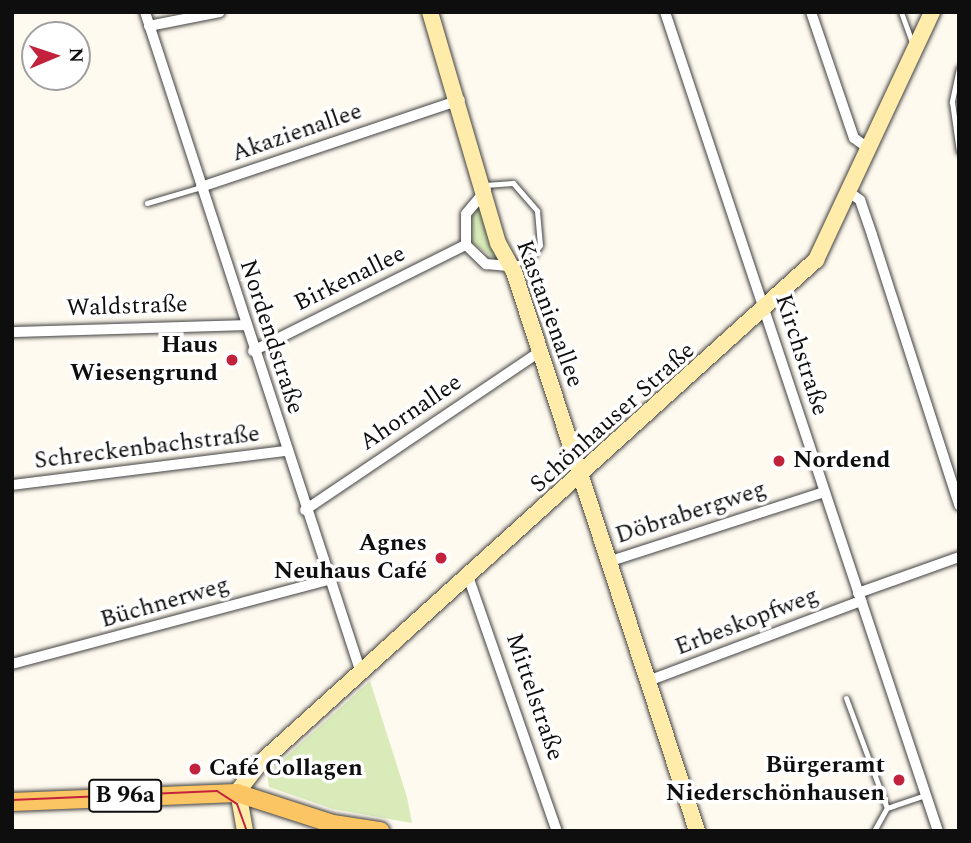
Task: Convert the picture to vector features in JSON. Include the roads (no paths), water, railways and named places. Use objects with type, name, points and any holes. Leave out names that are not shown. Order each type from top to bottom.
[{"type":"main road","name":"B 96a","points":[[12,802],[237,793],[333,824],[380,831]]},
{"type":"street","name":"Nordendstraße","points":[[145,12],[327,580],[361,673]]},
{"type":"street","points":[[149,26],[220,12]]},
{"type":"street","name":"Kastanienallee","points":[[430,12],[697,831]]},
{"type":"street","name":"Kirchstraße","points":[[665,12],[938,831]]},
{"type":"street","points":[[811,12],[854,138],[869,149]]},
{"type":"street","name":"Schönhauser Straße","points":[[237,793],[258,765],[582,477],[765,311],[816,260],[932,12]]},
{"type":"street","name":"Akazienallee","points":[[201,187],[460,100]]},
{"type":"street","points":[[486,187],[466,214],[466,245],[486,264],[511,266]]},
{"type":"street","points":[[849,192],[860,200],[959,505]]},
{"type":"street","name":"Birkenallee","points":[[253,351],[466,245]]},
{"type":"street","name":"Waldstraße","points":[[12,331],[244,325]]},
{"type":"street","name":"Ahornallee","points":[[305,510],[541,351]]},
{"type":"street","name":"Schreckenbachstraße","points":[[12,485],[286,451]]},
{"type":"street","name":"Döbrabergweg","points":[[611,561],[824,492]]},
{"type":"street","name":"Erbeskopfweg","points":[[648,681],[959,557]]},
{"type":"street","name":"Mittelstraße","points":[[469,579],[558,831]]},
{"type":"street","name":"Büchnerweg","points":[[12,664],[327,580]]},
{"type":"street","points":[[237,793],[245,831]]},
{"type":"lane","points":[[901,12],[914,50]]},
{"type":"lane","points":[[959,68],[952,103],[959,152]]},
{"type":"lane","points":[[486,187],[513,183],[537,211],[536,253],[511,266]]},
{"type":"lane","name":"Akazienallee","points":[[147,203],[201,187]]},
{"type":"lane","points":[[846,698],[887,808]]},
{"type":"lane","points":[[874,831],[887,808],[926,795]]},
{"type":"tram line","points":[[12,800],[217,791],[237,804],[247,831]]},
{"type":"place","name":"Haus Wiesengrund","points":[[232,360]]},
{"type":"place","name":"Nordend","points":[[779,461]]},
{"type":"place","name":"Agnes Neuhaus Café","points":[[441,558]]},
{"type":"place","name":"Café Collagen","points":[[195,769]]},
{"type":"place","name":"Bürgeramt Niederschönhausen","points":[[899,780]]}]
